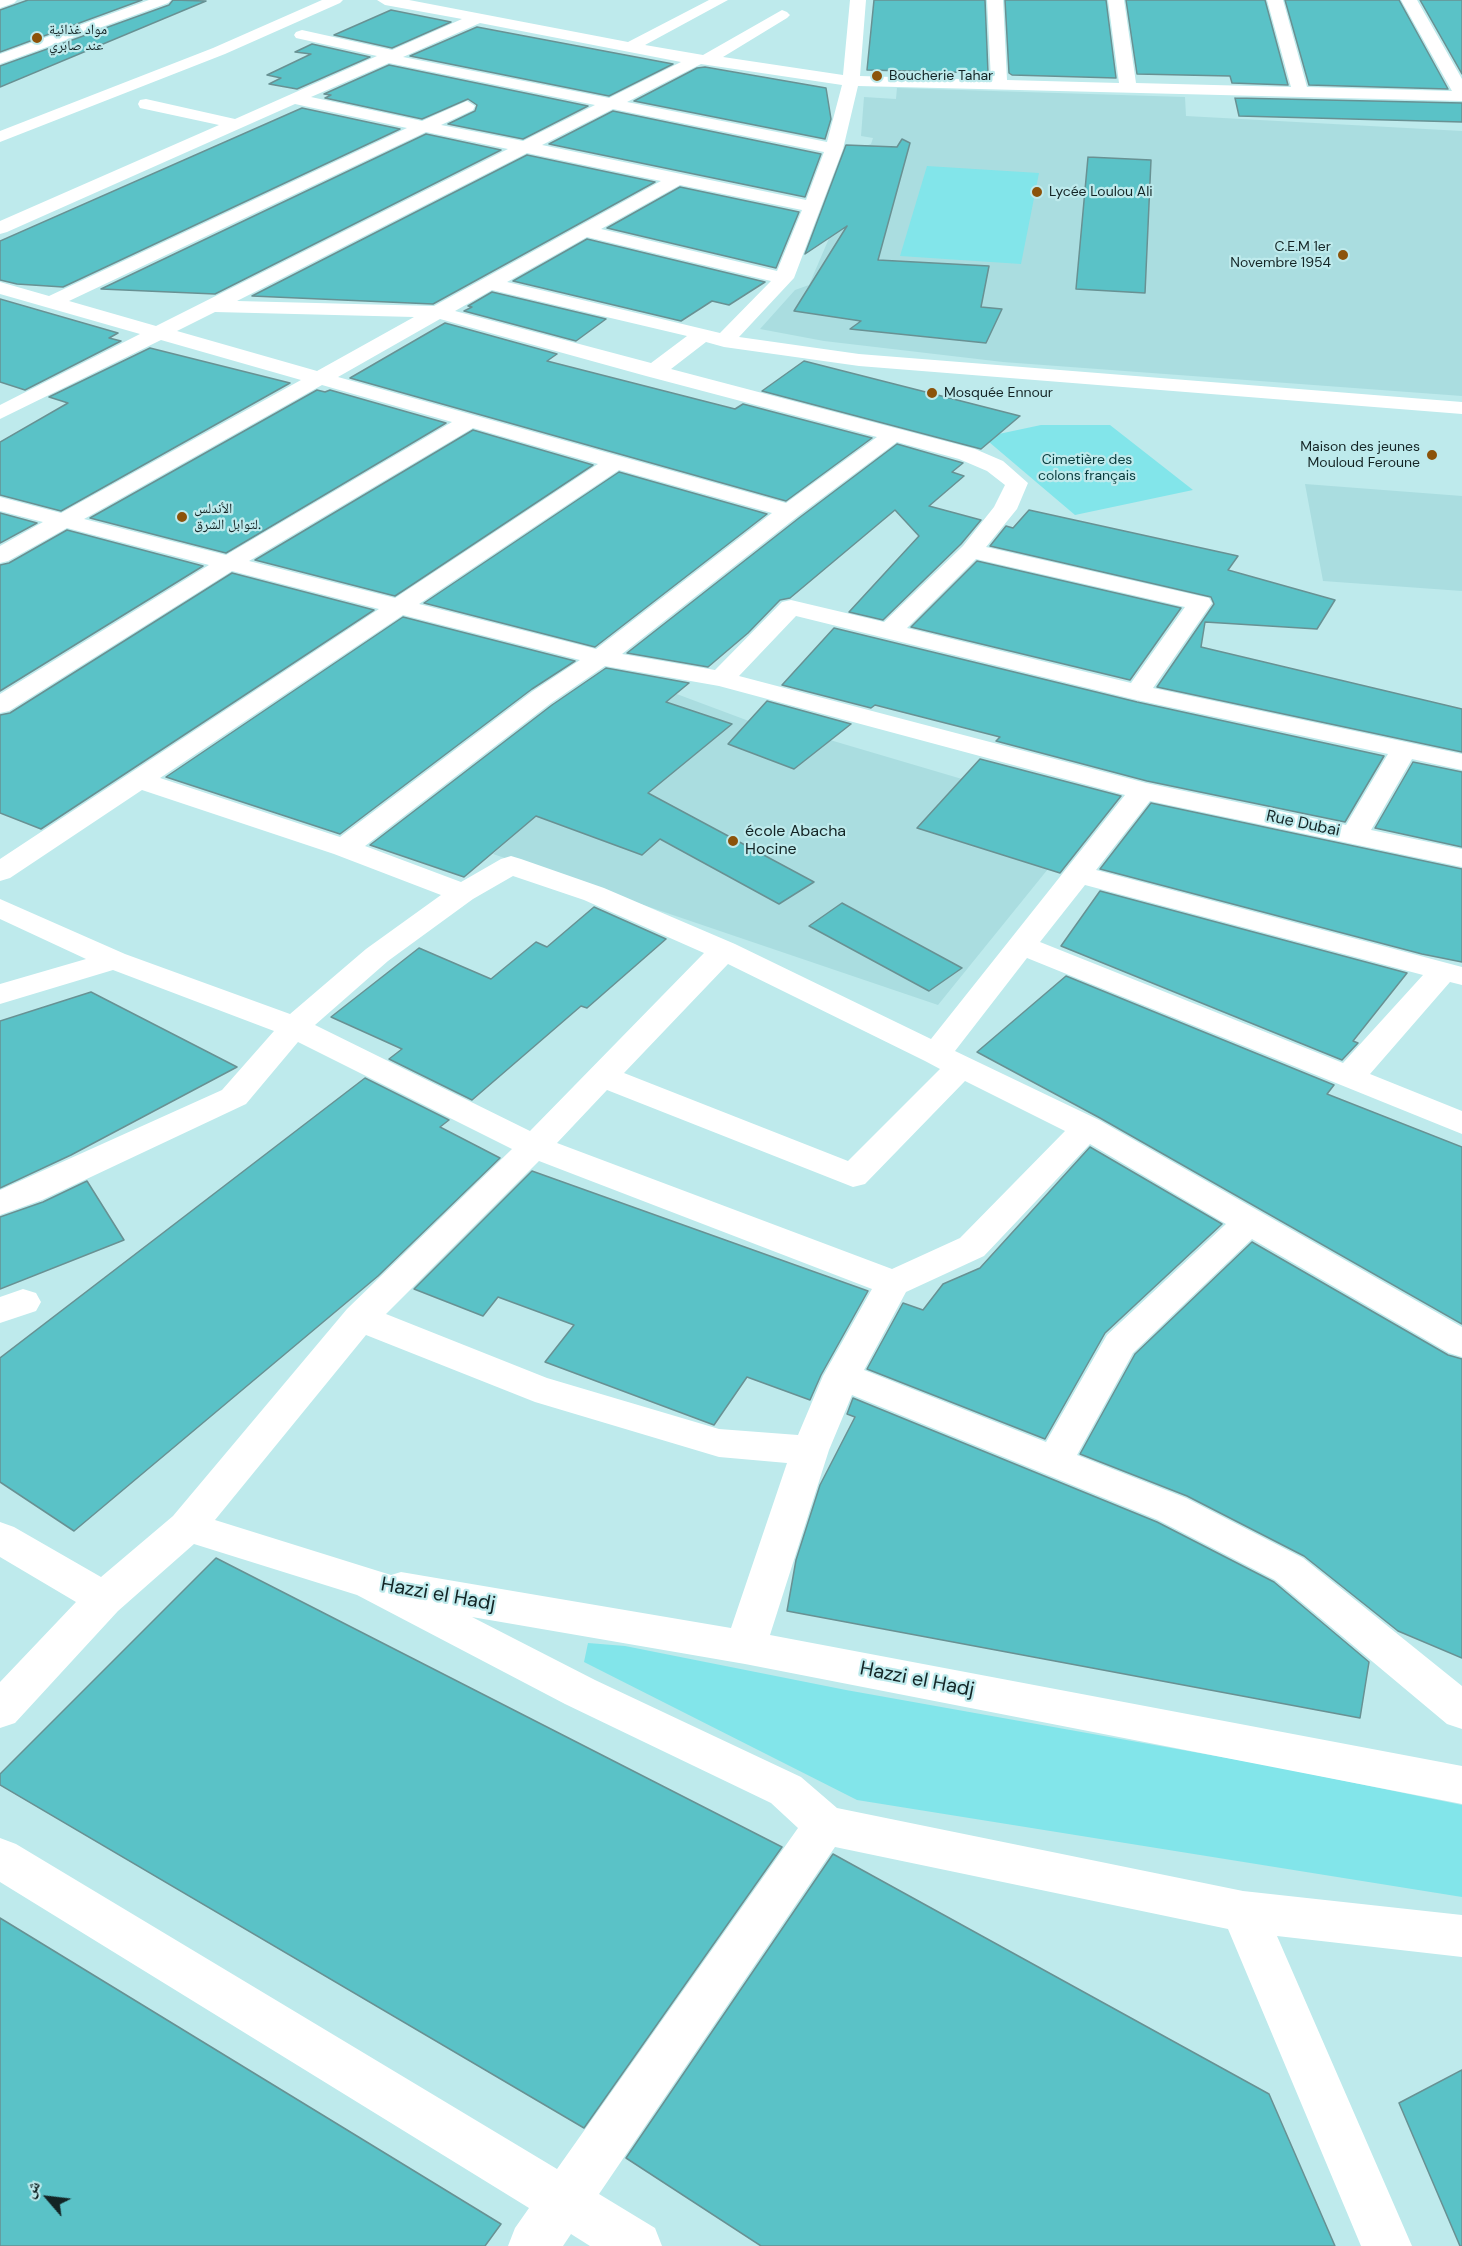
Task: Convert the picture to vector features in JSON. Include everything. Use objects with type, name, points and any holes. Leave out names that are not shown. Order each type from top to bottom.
[{"type":"street","points":[[0,3],[9,0]]},
{"type":"street","points":[[0,59],[162,0]]},
{"type":"street","points":[[0,122],[184,51],[300,0]]},
{"type":"street","points":[[0,138],[209,56],[335,0]]},
{"type":"street","points":[[385,0],[702,60],[851,81],[1462,94]]},
{"type":"street","points":[[426,7],[441,0]]},
{"type":"street","points":[[630,47],[720,0]]},
{"type":"street","points":[[723,341],[784,278],[813,207],[834,149],[851,81],[858,0]]},
{"type":"street","points":[[995,0],[999,84]]},
{"type":"street","points":[[1116,0],[1128,87]]},
{"type":"street","points":[[1275,0],[1299,91]]},
{"type":"street","points":[[1409,0],[1462,94]]},
{"type":"street","points":[[0,413],[702,60],[782,15]]},
{"type":"street","points":[[0,228],[480,17]]},
{"type":"street","points":[[302,35],[611,104],[834,149]]},
{"type":"street","points":[[0,42],[29,48]]},
{"type":"street","points":[[294,99],[813,207]]},
{"type":"street","points":[[146,104],[236,124]]},
{"type":"street","points":[[51,302],[467,106]]},
{"type":"street","points":[[0,556],[678,178]]},
{"type":"street","points":[[585,231],[784,278]]},
{"type":"street","points":[[490,284],[703,334],[723,341],[859,360],[1462,408]]},
{"type":"street","points":[[0,288],[790,511]]},
{"type":"street","points":[[212,306],[435,312],[653,372],[967,453],[995,466],[1017,483],[1005,509],[971,551],[889,631]]},
{"type":"street","points":[[653,372],[703,334]]},
{"type":"street","points":[[0,386],[34,396]]},
{"type":"street","points":[[0,705],[230,562],[470,421]]},
{"type":"street","points":[[344,848],[542,698],[601,658],[790,511],[893,435]]},
{"type":"street","points":[[3,866],[616,462]]},
{"type":"street","name":"Rue Dubai","points":[[0,504],[66,519],[601,658],[721,679],[1143,791],[1462,858]]},
{"type":"street","points":[[971,551],[1200,603],[1137,692]]},
{"type":"street","points":[[721,679],[791,607],[1137,692],[1462,762]]},
{"type":"street","points":[[1354,835],[1404,750]]},
{"type":"street","points":[[137,779],[344,848],[464,893]]},
{"type":"street","points":[[602,1076],[853,1176],[949,1061],[1021,945],[1036,905],[1078,874],[1143,791]]},
{"type":"street","points":[[0,1203],[30,1192],[234,1097],[294,1027],[377,955],[464,893],[512,865],[594,894],[724,950],[1087,1128],[1462,1344]]},
{"type":"street","points":[[1078,874],[1453,973]]},
{"type":"street","points":[[0,908],[114,960],[294,1027],[534,1148],[893,1283]]},
{"type":"street","points":[[1021,945],[1462,1123]]},
{"type":"street","points":[[0,1710],[104,1599],[187,1527],[360,1318],[534,1148],[724,950]]},
{"type":"street","points":[[0,994],[114,960]]},
{"type":"street","points":[[1348,1077],[1453,973]]},
{"type":"street","points":[[745,1647],[810,1450],[842,1376],[893,1283],[972,1247],[1087,1128]]},
{"type":"street","points":[[1054,1462],[1120,1344],[1250,1221]]},
{"type":"street","points":[[360,1318],[535,1388],[719,1443],[810,1450]]},
{"type":"street","points":[[842,1376],[1172,1509],[1289,1569],[1462,1711]]},
{"type":"street","points":[[187,1527],[370,1583],[580,1692],[786,1790],[825,1825],[1243,1912],[1462,1936]]},
{"type":"street","points":[[0,1538],[104,1599]]},
{"type":"street","name":"Hazzi el Hadj","points":[[370,1583],[745,1647],[1462,1785]]},
{"type":"street","points":[[533,2246],[825,1825]]},
{"type":"street","points":[[0,1858],[637,2246]]},
{"type":"street","points":[[1243,1912],[1387,2246]]},
{"type":"shaded area","name":"Lycée Loulou Ali","points":[[897,88],[1185,97],[1186,116],[1462,131],[1462,396],[1003,362],[824,341],[760,329],[795,290],[809,285],[830,236],[860,148],[871,144],[873,138],[861,136],[864,97],[896,99]]},
{"type":"shaded area","points":[[1305,484],[1462,496],[1462,591],[1323,581]]},
{"type":"shaded area","name":"école Abacha Hocine","points":[[674,693],[821,748],[830,740],[962,779],[918,828],[1048,869],[938,1005],[493,854]]},
{"type":"green space","points":[[927,166],[1039,173],[1021,264],[900,256]]},
{"type":"green space","name":"Cimetière des colons français","points":[[1041,425],[1110,425],[1193,490],[1075,515],[989,442],[994,435]]},
{"type":"green space","points":[[588,1643],[625,1646],[846,1690],[1272,1766],[1462,1805],[1462,1897],[857,1800],[584,1662]]},
{"type":"building","points":[[28,0],[142,0],[0,52],[0,10]]},
{"type":"building","points":[[173,0],[206,1],[0,87],[0,66],[169,5]]},
{"type":"building","points":[[874,0],[985,0],[988,73],[867,70]]},
{"type":"building","points":[[1005,0],[1106,0],[1116,78],[1012,75],[1009,73]]},
{"type":"building","points":[[1126,0],[1265,0],[1288,85],[1232,83],[1230,76],[1137,74]]},
{"type":"building","points":[[1285,0],[1399,0],[1448,89],[1309,85]]},
{"type":"building","points":[[1420,0],[1462,0],[1462,74]]},
{"type":"building","points":[[391,10],[451,22],[392,48],[334,35]]},
{"type":"building","points":[[477,27],[673,64],[609,96],[410,56]]},
{"type":"building","points":[[312,44],[370,57],[297,89],[269,84],[281,78],[267,75],[311,54],[295,52]]},
{"type":"building","points":[[389,65],[588,106],[523,139],[448,124],[475,111],[477,105],[468,99],[422,119],[325,98],[331,95],[324,94]]},
{"type":"building","points":[[705,67],[826,88],[831,119],[825,139],[634,101],[697,68]]},
{"type":"building","points":[[1235,98],[1462,103],[1462,122],[1239,116]]},
{"type":"building","points":[[302,108],[400,129],[63,287],[17,284],[0,280],[0,241]]},
{"type":"building","points":[[613,111],[821,154],[805,197],[549,144]]},
{"type":"building","points":[[426,134],[501,150],[215,294],[101,289]]},
{"type":"building","points":[[902,139],[910,143],[878,260],[989,266],[981,307],[1002,309],[986,343],[850,329],[861,321],[794,311],[847,226],[805,254],[846,145],[897,147]]},
{"type":"building","points":[[527,155],[655,182],[433,304],[252,296]]},
{"type":"building","points":[[1088,157],[1151,160],[1145,293],[1076,289]]},
{"type":"building","points":[[680,187],[799,212],[776,268],[607,228]]},
{"type":"building","points":[[587,239],[765,282],[729,305],[712,301],[681,321],[513,281]]},
{"type":"building","points":[[492,292],[606,319],[576,341],[464,311],[472,307],[468,306]]},
{"type":"building","points":[[0,299],[118,333],[109,338],[121,341],[25,390],[0,382]]},
{"type":"building","points":[[445,323],[557,354],[547,361],[735,409],[743,404],[872,438],[786,501],[350,378]]},
{"type":"building","points":[[150,348],[290,383],[61,511],[0,495],[0,442],[68,403],[49,397]]},
{"type":"building","points":[[804,361],[1020,416],[981,449],[762,391]]},
{"type":"building","points":[[317,390],[325,392],[330,390],[446,423],[226,553],[90,518]]},
{"type":"building","points":[[473,430],[593,465],[395,596],[255,560]]},
{"type":"building","points":[[897,444],[963,463],[952,472],[964,476],[929,506],[981,520],[961,544],[883,620],[849,612],[919,536],[895,510],[790,598],[780,600],[748,633],[708,667],[627,653],[799,518]]},
{"type":"building","points":[[619,472],[767,514],[595,647],[424,603]]},
{"type":"building","points":[[1029,510],[1238,556],[1228,570],[1335,600],[1317,629],[1205,622],[1201,647],[1462,709],[1462,752],[1157,687],[1214,604],[1211,597],[990,546],[1006,526],[1013,528]]},
{"type":"building","points":[[0,513],[37,523],[0,543]]},
{"type":"building","points":[[67,530],[203,566],[0,691],[0,565],[9,563]]},
{"type":"building","points":[[977,561],[1181,608],[1130,680],[911,627]]},
{"type":"building","points":[[232,573],[374,610],[41,829],[0,813],[0,715],[10,713]]},
{"type":"building","points":[[403,617],[575,661],[532,689],[340,834],[166,777]]},
{"type":"building","points":[[834,628],[1137,702],[1384,756],[1345,822],[1147,781],[996,741],[1000,737],[875,705],[871,708],[782,685]]},
{"type":"building","points":[[606,668],[689,683],[666,702],[732,724],[648,793],[814,882],[779,904],[660,839],[642,855],[536,816],[464,877],[370,845],[552,705]]},
{"type":"building","points":[[767,701],[851,724],[794,769],[728,744]]},
{"type":"building","points":[[980,759],[1121,796],[1060,873],[917,828]]},
{"type":"building","points":[[1413,762],[1462,772],[1462,847],[1375,828]]},
{"type":"building","points":[[1151,803],[1462,869],[1462,962],[1422,954],[1100,869]]},
{"type":"building","points":[[1100,891],[1407,973],[1353,1041],[1358,1043],[1342,1060],[1061,946]]},
{"type":"building","points":[[842,903],[962,968],[929,991],[809,926]]},
{"type":"building","points":[[594,907],[666,939],[587,1008],[581,1006],[472,1100],[389,1059],[402,1049],[331,1017],[419,948],[491,979],[536,942],[547,947]]},
{"type":"building","points":[[1066,976],[1334,1085],[1327,1094],[1462,1147],[1462,1324],[1100,1118],[977,1052]]},
{"type":"building","points":[[91,992],[237,1067],[71,1155],[0,1188],[0,1021]]},
{"type":"building","points":[[365,1078],[449,1120],[440,1127],[500,1158],[378,1276],[74,1531],[0,1482],[0,1358]]},
{"type":"building","points":[[1090,1147],[1222,1224],[1105,1333],[1045,1439],[867,1369],[903,1303],[923,1310],[943,1284],[980,1268]]},
{"type":"building","points":[[532,1171],[868,1291],[821,1375],[810,1400],[747,1377],[714,1425],[545,1362],[574,1325],[498,1297],[483,1316],[414,1289]]},
{"type":"building","points":[[87,1181],[124,1240],[0,1289],[0,1217],[43,1202]]},
{"type":"building","points":[[1252,1242],[1448,1355],[1462,1359],[1462,1658],[1398,1631],[1304,1556],[1187,1496],[1080,1454],[1135,1354]]},
{"type":"building","points":[[853,1398],[1157,1522],[1274,1582],[1369,1662],[1360,1718],[787,1611],[796,1560],[820,1485],[855,1417],[847,1414]]},
{"type":"building","points":[[216,1558],[782,1847],[584,2128],[0,1785],[0,1774]]},
{"type":"building","points":[[833,1854],[1269,2094],[1335,2246],[761,2246],[626,2158]]},
{"type":"building","points":[[0,1918],[501,2224],[485,2246],[0,2246]]},
{"type":"building","points":[[1462,2070],[1462,2246],[1460,2246],[1399,2103]]},
{"type":"place","name":"مواد غذائية عند صابري","points":[[37,38]]},
{"type":"place","name":"Boucherie Tahar","points":[[877,76]]},
{"type":"place","name":"Lycée Loulou Ali","points":[[1037,192]]},
{"type":"place","name":"C.E.M 1er Novembre 1954","points":[[1343,255]]},
{"type":"place","name":"Mosquée Ennour","points":[[932,393]]},
{"type":"place","name":"Maison des jeunes Mouloud Feroune","points":[[1432,455]]},
{"type":"place","name":"الأندلس لتوابل الشرق.","points":[[182,517]]},
{"type":"place","name":"école Abacha Hocine","points":[[733,841]]}]
